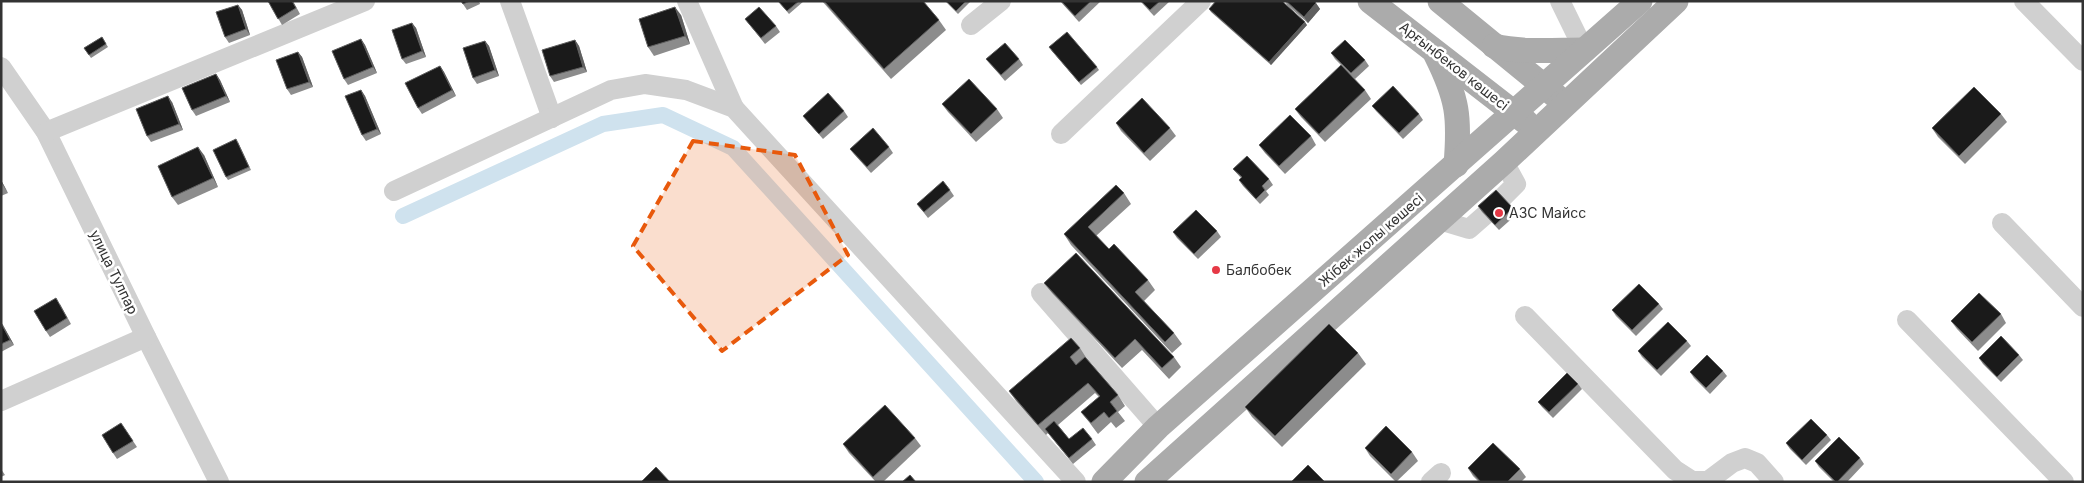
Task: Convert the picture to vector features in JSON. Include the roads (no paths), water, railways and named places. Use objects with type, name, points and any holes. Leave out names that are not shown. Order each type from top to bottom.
[{"type":"main road","name":"Арғынбеков көшесі","points":[[1370,1],[1537,131]]},
{"type":"main road","points":[[1440,1],[1565,105]]},
{"type":"main road","name":"Жібек жолы көшесі","points":[[1104,482],[1158,427],[1640,1]]},
{"type":"main road","points":[[1147,482],[1504,162],[1676,1]]},
{"type":"main road","points":[[1494,45],[1515,50],[1584,50]]},
{"type":"main road","points":[[1434,51],[1447,76],[1458,108],[1459,133],[1456,165]]},
{"type":"street","points":[[46,132],[365,1]]},
{"type":"street","points":[[510,1],[552,118]]},
{"type":"street","points":[[687,1],[734,108],[1076,482]]},
{"type":"street","points":[[971,25],[1001,1]]},
{"type":"street","points":[[1060,134],[1201,1]]},
{"type":"street","points":[[1560,1],[1584,50]]},
{"type":"street","points":[[2024,1],[2083,61]]},
{"type":"street","name":"улица Тулпар","points":[[1,68],[46,132],[219,482]]},
{"type":"street","points":[[394,191],[611,90],[645,84],[686,90],[734,108]]},
{"type":"street","points":[[1502,198],[1516,184],[1504,162]]},
{"type":"street","points":[[1439,220],[1469,229],[1485,215]]},
{"type":"street","points":[[2002,224],[2083,307]]},
{"type":"street","points":[[1041,293],[1158,427]]},
{"type":"street","points":[[1525,316],[1675,470],[1692,481],[1708,481],[1732,463],[1745,458],[1757,463],[1774,482]]},
{"type":"street","points":[[1907,320],[2064,482]]},
{"type":"street","points":[[1,401],[146,337]]},
{"type":"waterway","points":[[403,216],[603,124],[663,115],[733,148],[1036,482]]},
{"type":"place","name":"АЗС Майсс","points":[[1499,213]]},
{"type":"place","name":"Балбобек","points":[[1216,270]]}]
